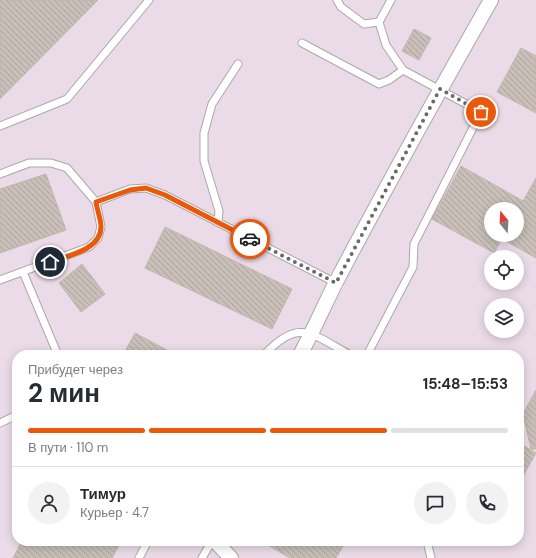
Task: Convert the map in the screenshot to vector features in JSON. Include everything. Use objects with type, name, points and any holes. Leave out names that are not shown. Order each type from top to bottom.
[{"type":"street","points":[[303,350],[336,283],[440,89],[491,0]]},
{"type":"street","points":[[220,546],[231,558]]},
{"type":"lane","points":[[0,126],[67,99],[149,0]]},
{"type":"lane","points":[[337,0],[340,7],[364,24],[379,22]]},
{"type":"lane","points":[[371,350],[413,267],[414,244],[481,112],[403,70],[386,45],[379,22],[391,0]]},
{"type":"lane","points":[[302,42],[379,84],[389,80],[403,70]]},
{"type":"lane","points":[[218,222],[219,211],[204,161],[204,133],[212,104],[238,64]]},
{"type":"lane","points":[[0,174],[29,163],[51,163],[67,168],[96,202],[101,227],[98,238],[89,247],[0,280]]},
{"type":"lane","points":[[96,202],[130,190],[146,188],[165,195],[336,283]]},
{"type":"lane","points":[[23,272],[57,350]]},
{"type":"lane","points":[[269,350],[285,336],[299,332],[312,334],[341,350]]},
{"type":"lane","points":[[0,423],[12,417]]},
{"type":"lane","points":[[139,558],[145,546]]},
{"type":"lane","points":[[202,558],[209,546]]},
{"type":"lane","points":[[428,546],[431,558]]},
{"type":"shaded area","points":[[0,0],[536,0],[536,558],[0,558]]},
{"type":"building","points":[[0,0],[98,0],[0,99]]},
{"type":"building","points":[[414,29],[431,38],[419,60],[402,51]]},
{"type":"building","points":[[521,48],[536,56],[536,113],[497,92]]},
{"type":"building","points":[[461,166],[523,201],[536,178],[536,258],[507,242],[524,242],[524,202],[484,202],[484,242],[500,242],[496,250],[489,250],[432,219]]},
{"type":"building","points":[[46,174],[66,230],[0,253],[0,189]]},
{"type":"building","points":[[165,227],[292,289],[272,329],[145,268]]},
{"type":"building","points":[[82,264],[105,294],[81,312],[59,283]]},
{"type":"building","points":[[135,333],[167,350],[126,350]]},
{"type":"building","points":[[536,390],[536,449],[531,449],[524,412]]},
{"type":"building","points":[[524,446],[536,453],[524,474]]},
{"type":"building","points":[[19,546],[118,546],[112,558],[13,558]]},
{"type":"building","points":[[270,546],[343,546],[336,558],[290,558]]},
{"type":"way so far","points":[[250,239],[336,283],[440,89],[481,112]]},
{"type":"route","points":[[50,262],[89,247],[98,238],[101,227],[96,202],[130,190],[146,188],[165,195],[250,239]]}]
